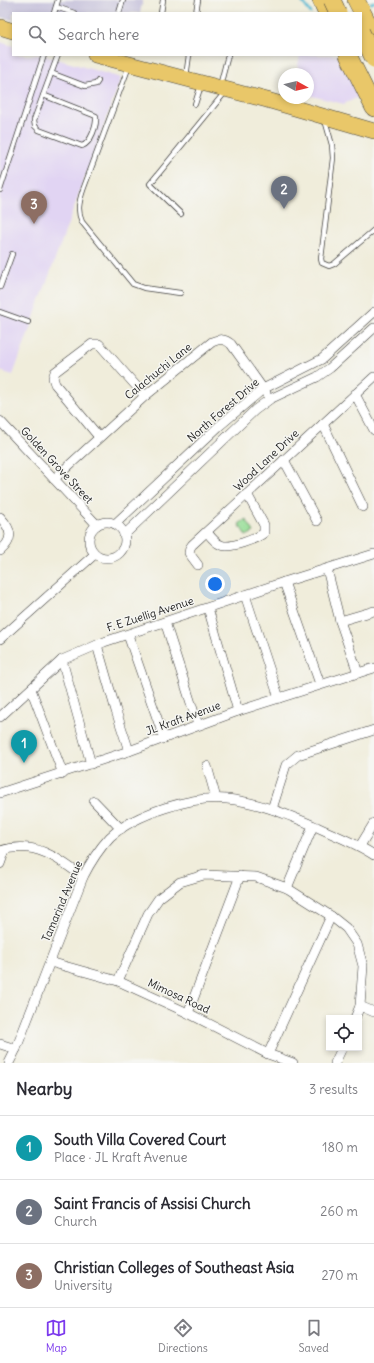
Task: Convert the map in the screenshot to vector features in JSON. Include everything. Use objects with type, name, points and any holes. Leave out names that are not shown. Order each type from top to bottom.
[{"type":"highway","points":[[345,0],[351,12]]},
{"type":"highway","points":[[356,0],[362,12]]},
{"type":"highway","points":[[362,12],[374,37],[362,43]]},
{"type":"highway","points":[[362,34],[374,59]]},
{"type":"highway","points":[[349,56],[372,95]]},
{"type":"highway","points":[[359,56],[372,95]]},
{"type":"main road","points":[[0,27],[12,31]]},
{"type":"main road","points":[[102,56],[374,131]]},
{"type":"street","name":"North Forest Drive","points":[[115,524],[212,433],[263,389],[322,360],[374,312]]},
{"type":"street","name":"North Forest Drive","points":[[124,535],[255,410],[270,399],[323,372],[336,363],[374,328]]},
{"type":"street","name":"Calachuchi Lane","points":[[54,479],[145,396],[212,342],[222,339],[231,344],[270,399]]},
{"type":"street","points":[[99,437],[55,384],[53,378],[55,372],[92,344],[99,344],[145,396]]},
{"type":"street","name":"Wood Lane Drive","points":[[198,565],[190,556],[189,550],[192,545],[374,377]]},
{"type":"street","points":[[355,394],[374,430]]},
{"type":"street","name":"Golden Grove Street","points":[[0,421],[97,525]]},
{"type":"street","points":[[323,424],[363,508]]},
{"type":"street","points":[[284,460],[317,520]]},
{"type":"street","points":[[206,532],[221,546],[228,546],[257,537],[264,533],[264,525],[247,494]]},
{"type":"street","points":[[0,517],[9,529],[10,534],[5,547],[0,551]]},
{"type":"street","points":[[108,522],[115,524],[124,535],[124,546],[117,555],[106,558],[95,554],[90,547],[89,539],[91,531],[97,525],[108,522]]},
{"type":"street","points":[[0,639],[95,554]]},
{"type":"street","name":"F. E Zuellig Avenue","points":[[0,718],[62,660],[97,645],[164,622],[374,554]]},
{"type":"street","points":[[327,569],[340,621],[358,673]]},
{"type":"street","points":[[284,582],[320,684]]},
{"type":"street","points":[[244,595],[279,698]]},
{"type":"street","points":[[208,608],[238,711]]},
{"type":"street","points":[[340,621],[374,611]]},
{"type":"street","points":[[164,622],[198,725]]},
{"type":"street","points":[[128,635],[164,738]]},
{"type":"street","points":[[97,645],[129,751]]},
{"type":"street","points":[[62,660],[91,764]]},
{"type":"street","name":"JL Kraft Avenue","points":[[0,793],[63,774],[238,711],[374,668]]},
{"type":"street","points":[[31,688],[63,774]]},
{"type":"street","points":[[272,809],[286,765],[290,760],[298,755],[374,730]]},
{"type":"street","points":[[207,766],[216,798]]},
{"type":"street","name":"Tamarind Avenue","points":[[9,1063],[16,1049],[83,877],[100,849],[110,837],[133,822],[163,809],[194,801],[216,798],[234,800],[272,809],[360,846],[374,855]]},
{"type":"street","points":[[94,801],[121,829]]},
{"type":"street","points":[[360,846],[374,823]]},
{"type":"street","points":[[287,888],[313,826]]},
{"type":"street","points":[[0,864],[2,850],[16,847],[27,848],[39,850],[59,859],[83,877]]},
{"type":"street","points":[[118,981],[148,914],[159,898],[180,882],[204,875],[256,877],[287,888],[331,916],[346,928],[357,944],[363,966],[360,1006],[356,1015]]},
{"type":"street","points":[[188,1013],[240,876]]},
{"type":"street","points":[[268,1054],[331,916]]},
{"type":"street","name":"Mimosa Road","points":[[50,962],[118,981],[188,1013],[268,1054],[293,1063]]},
{"type":"street","points":[[360,1006],[374,1012]]},
{"type":"street","points":[[0,1044],[16,1049]]},
{"type":"street","points":[[335,1063],[341,1051]]},
{"type":"lane","points":[[54,12],[58,0]]},
{"type":"lane","points":[[119,12],[123,0]]},
{"type":"lane","points":[[161,12],[163,0]]},
{"type":"lane","points":[[196,12],[198,0]]},
{"type":"lane","points":[[56,7],[71,12]]},
{"type":"lane","points":[[0,190],[44,56]]},
{"type":"lane","points":[[43,95],[96,116],[89,141],[86,144],[82,146],[39,130],[35,126],[34,120],[43,95],[58,56]]},
{"type":"lane","points":[[185,79],[189,56]]},
{"type":"lane","points":[[181,214],[150,184],[223,89],[228,56]]},
{"type":"lane","points":[[130,64],[83,190],[79,206],[79,216],[82,222],[133,284],[144,288],[180,293]]},
{"type":"lane","points":[[51,74],[85,86],[91,86],[96,84],[98,81]]},
{"type":"lane","points":[[195,104],[201,83]]},
{"type":"lane","points":[[324,116],[332,145],[333,158],[321,259],[322,263],[329,266],[334,264],[374,230]]},
{"type":"lane","points":[[0,288],[12,254]]},
{"type":"lane","points":[[0,312],[28,322]]},
{"type":"shaded area","points":[[2,0],[143,0],[140,12],[12,12],[12,20],[0,17],[0,5]]},
{"type":"shaded area","points":[[0,42],[12,46],[12,56],[46,56],[121,78],[13,375],[0,371]]},
{"type":"shaded area","points":[[300,56],[342,56],[361,96],[344,104],[314,96],[314,68],[297,68]]},
{"type":"green space","points":[[246,519],[254,532],[246,536],[239,524]]},
{"type":"waterway","points":[[301,0],[310,12]]},
{"type":"place","name":"Saint Francis of Assisi Church","points":[[284,209]]},
{"type":"place","name":"Christian Colleges of Southeast Asia","points":[[34,224]]},
{"type":"place","name":"South Villa Covered Court","points":[[24,763]]}]
